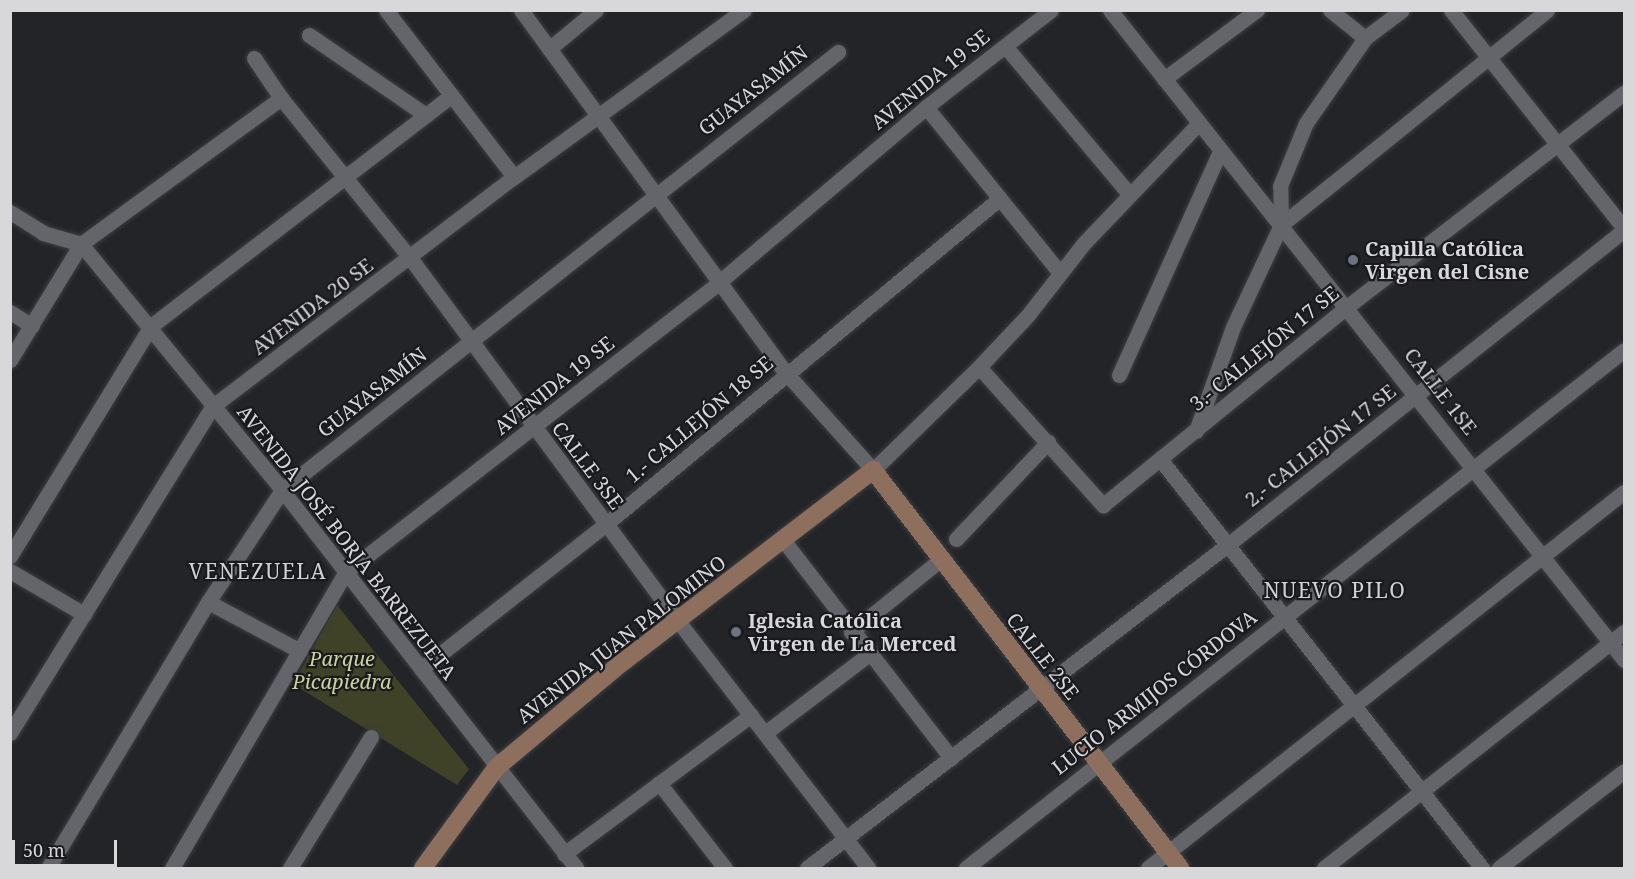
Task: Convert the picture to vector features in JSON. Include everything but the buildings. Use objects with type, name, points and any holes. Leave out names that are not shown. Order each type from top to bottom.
[{"type":"street","points":[[386,10],[514,177]]},
{"type":"street","points":[[520,10],[600,115],[653,195],[786,374],[873,470],[979,367],[1130,195],[1198,124]]},
{"type":"street","points":[[549,49],[596,10]]},
{"type":"street","name":"AVENIDA 20 SE","points":[[10,733],[213,406],[411,259],[514,177],[744,10]]},
{"type":"street","name":"AVENIDA 19 SE","points":[[172,868],[346,572],[718,283],[926,107],[1051,10]]},
{"type":"street","name":"CALLE 1SE","points":[[1110,10],[1198,124],[1348,306],[1624,660]]},
{"type":"street","points":[[1164,80],[1257,10]]},
{"type":"street","points":[[1330,10],[1365,38]]},
{"type":"street","points":[[1281,225],[1280,186],[1306,123],[1365,38],[1402,10]]},
{"type":"street","points":[[1451,10],[1624,229]]},
{"type":"street","points":[[1196,432],[1233,327],[1281,225],[1547,10]]},
{"type":"street","points":[[309,35],[426,115]]},
{"type":"street","points":[[1005,46],[1130,195]]},
{"type":"street","name":"GUAYASAMÍN","points":[[48,868],[208,602],[282,490],[838,51]]},
{"type":"street","name":"CALLE 3SE","points":[[254,58],[281,98],[411,259],[678,621],[868,868]]},
{"type":"street","name":"3.- CALLEJÓN 17 SE","points":[[1048,442],[1103,505],[1196,432],[1348,306],[1559,146],[1624,93]]},
{"type":"street","points":[[10,556],[151,326],[452,95]]},
{"type":"street","points":[[10,360],[81,244],[281,98]]},
{"type":"street","points":[[926,107],[1060,273]]},
{"type":"street","points":[[1119,375],[1220,151]]},
{"type":"street","name":"1.- CALLEJÓN 18 SE","points":[[422,669],[606,524],[1000,198]]},
{"type":"street","points":[[10,212],[43,233],[81,244]]},
{"type":"street","name":"2.- CALLEJÓN 17 SE","points":[[807,868],[1230,543],[1624,229]]},
{"type":"street","name":"AVENIDA JOSÉ BORJA BARREZUETA","points":[[81,244],[151,326],[282,490],[576,868]]},
{"type":"street","points":[[10,312],[32,326]]},
{"type":"street","name":"LUCIO ARMIJOS CÓRDOVA","points":[[966,868],[1624,350]]},
{"type":"street","points":[[956,539],[1048,442],[979,367]]},
{"type":"street","points":[[1160,459],[1230,543],[1352,708],[1482,868]]},
{"type":"street","name":"AVENIDA JUAN PALOMINO","points":[[423,868],[498,767],[678,621],[873,470]]},
{"type":"street","name":"CALLE 2SE","points":[[873,470],[1040,690],[1180,868]]},
{"type":"street","points":[[1148,868],[1624,492]]},
{"type":"street","points":[[784,541],[851,632],[951,758]]},
{"type":"street","points":[[851,632],[941,559]]},
{"type":"street","points":[[10,571],[84,614]]},
{"type":"street","points":[[208,602],[300,651]]},
{"type":"street","points":[[1324,868],[1624,632]]},
{"type":"street","points":[[765,733],[869,654]]},
{"type":"street","points":[[564,854],[751,715]]},
{"type":"street","points":[[290,868],[371,737]]},
{"type":"street","points":[[1499,868],[1624,771]]},
{"type":"street","points":[[659,783],[725,868]]},
{"type":"green space","name":"Parque Picapiedra","points":[[337,605],[469,769],[457,785],[293,684]]},
{"type":"place","name":"Capilla Católica Virgen del Cisne","points":[[1353,260]]},
{"type":"place","name":"Iglesia Católica Virgen de La Merced","points":[[736,632]]},
{"type":"district","name":"VENEZUELA","points":[[258,571]]},
{"type":"district","name":"NUEVO PILO","points":[[1335,590]]}]
